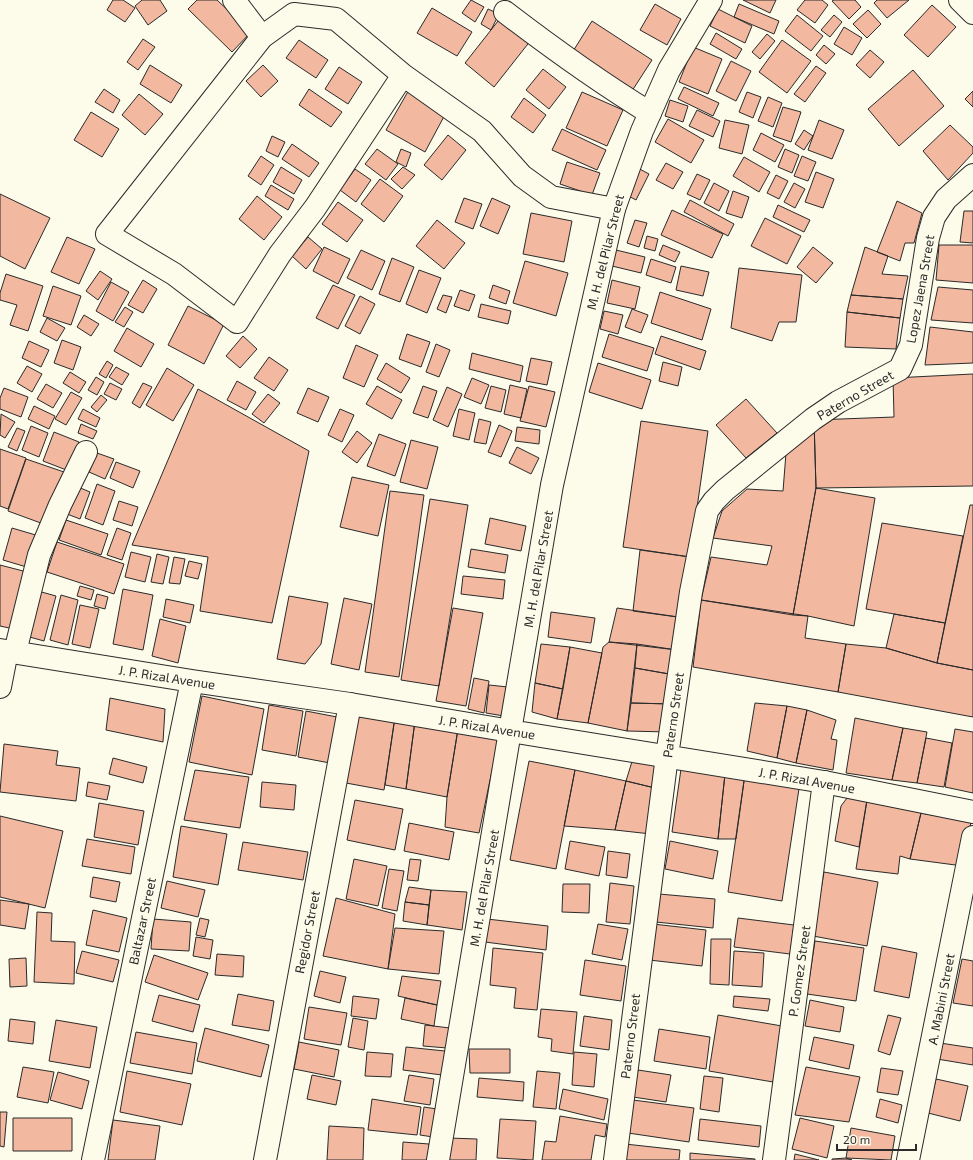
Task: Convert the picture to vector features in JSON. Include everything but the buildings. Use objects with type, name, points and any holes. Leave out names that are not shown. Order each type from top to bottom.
[{"type":"street","points":[[234,0],[262,37]]},
{"type":"street","name":"M. H. del Pilar Street","points":[[438,1160],[552,485],[614,209],[650,112],[669,70],[711,0]]},
{"type":"street","points":[[960,0],[973,13]]},
{"type":"street","points":[[505,12],[559,54],[611,90],[650,112]]},
{"type":"street","points":[[403,75],[315,208],[280,254],[237,322],[174,274],[107,234],[262,37],[294,14],[336,19],[403,75],[482,131],[522,176],[551,197],[614,209]]},
{"type":"street","name":"Lopez Jaena Street","points":[[900,369],[911,345],[928,238],[934,217],[946,199],[973,175]]},
{"type":"street","name":"Paterno Street","points":[[615,1160],[667,756],[691,592],[707,511],[725,490],[813,419],[838,402],[900,369]]},
{"type":"street","points":[[0,687],[7,651],[39,555],[60,505],[86,452]]},
{"type":"street","name":"J. P. Rizal Avenue","points":[[7,651],[192,681],[350,704],[824,782],[973,812]]},
{"type":"street","name":"Baltazar Street","points":[[93,1160],[192,681]]},
{"type":"street","name":"Regidor Street","points":[[265,1160],[350,704]]},
{"type":"street","name":"P. Gomez Street","points":[[774,1160],[824,782]]},
{"type":"street","name":"A. Mabini Street","points":[[908,1160],[973,837]]}]
